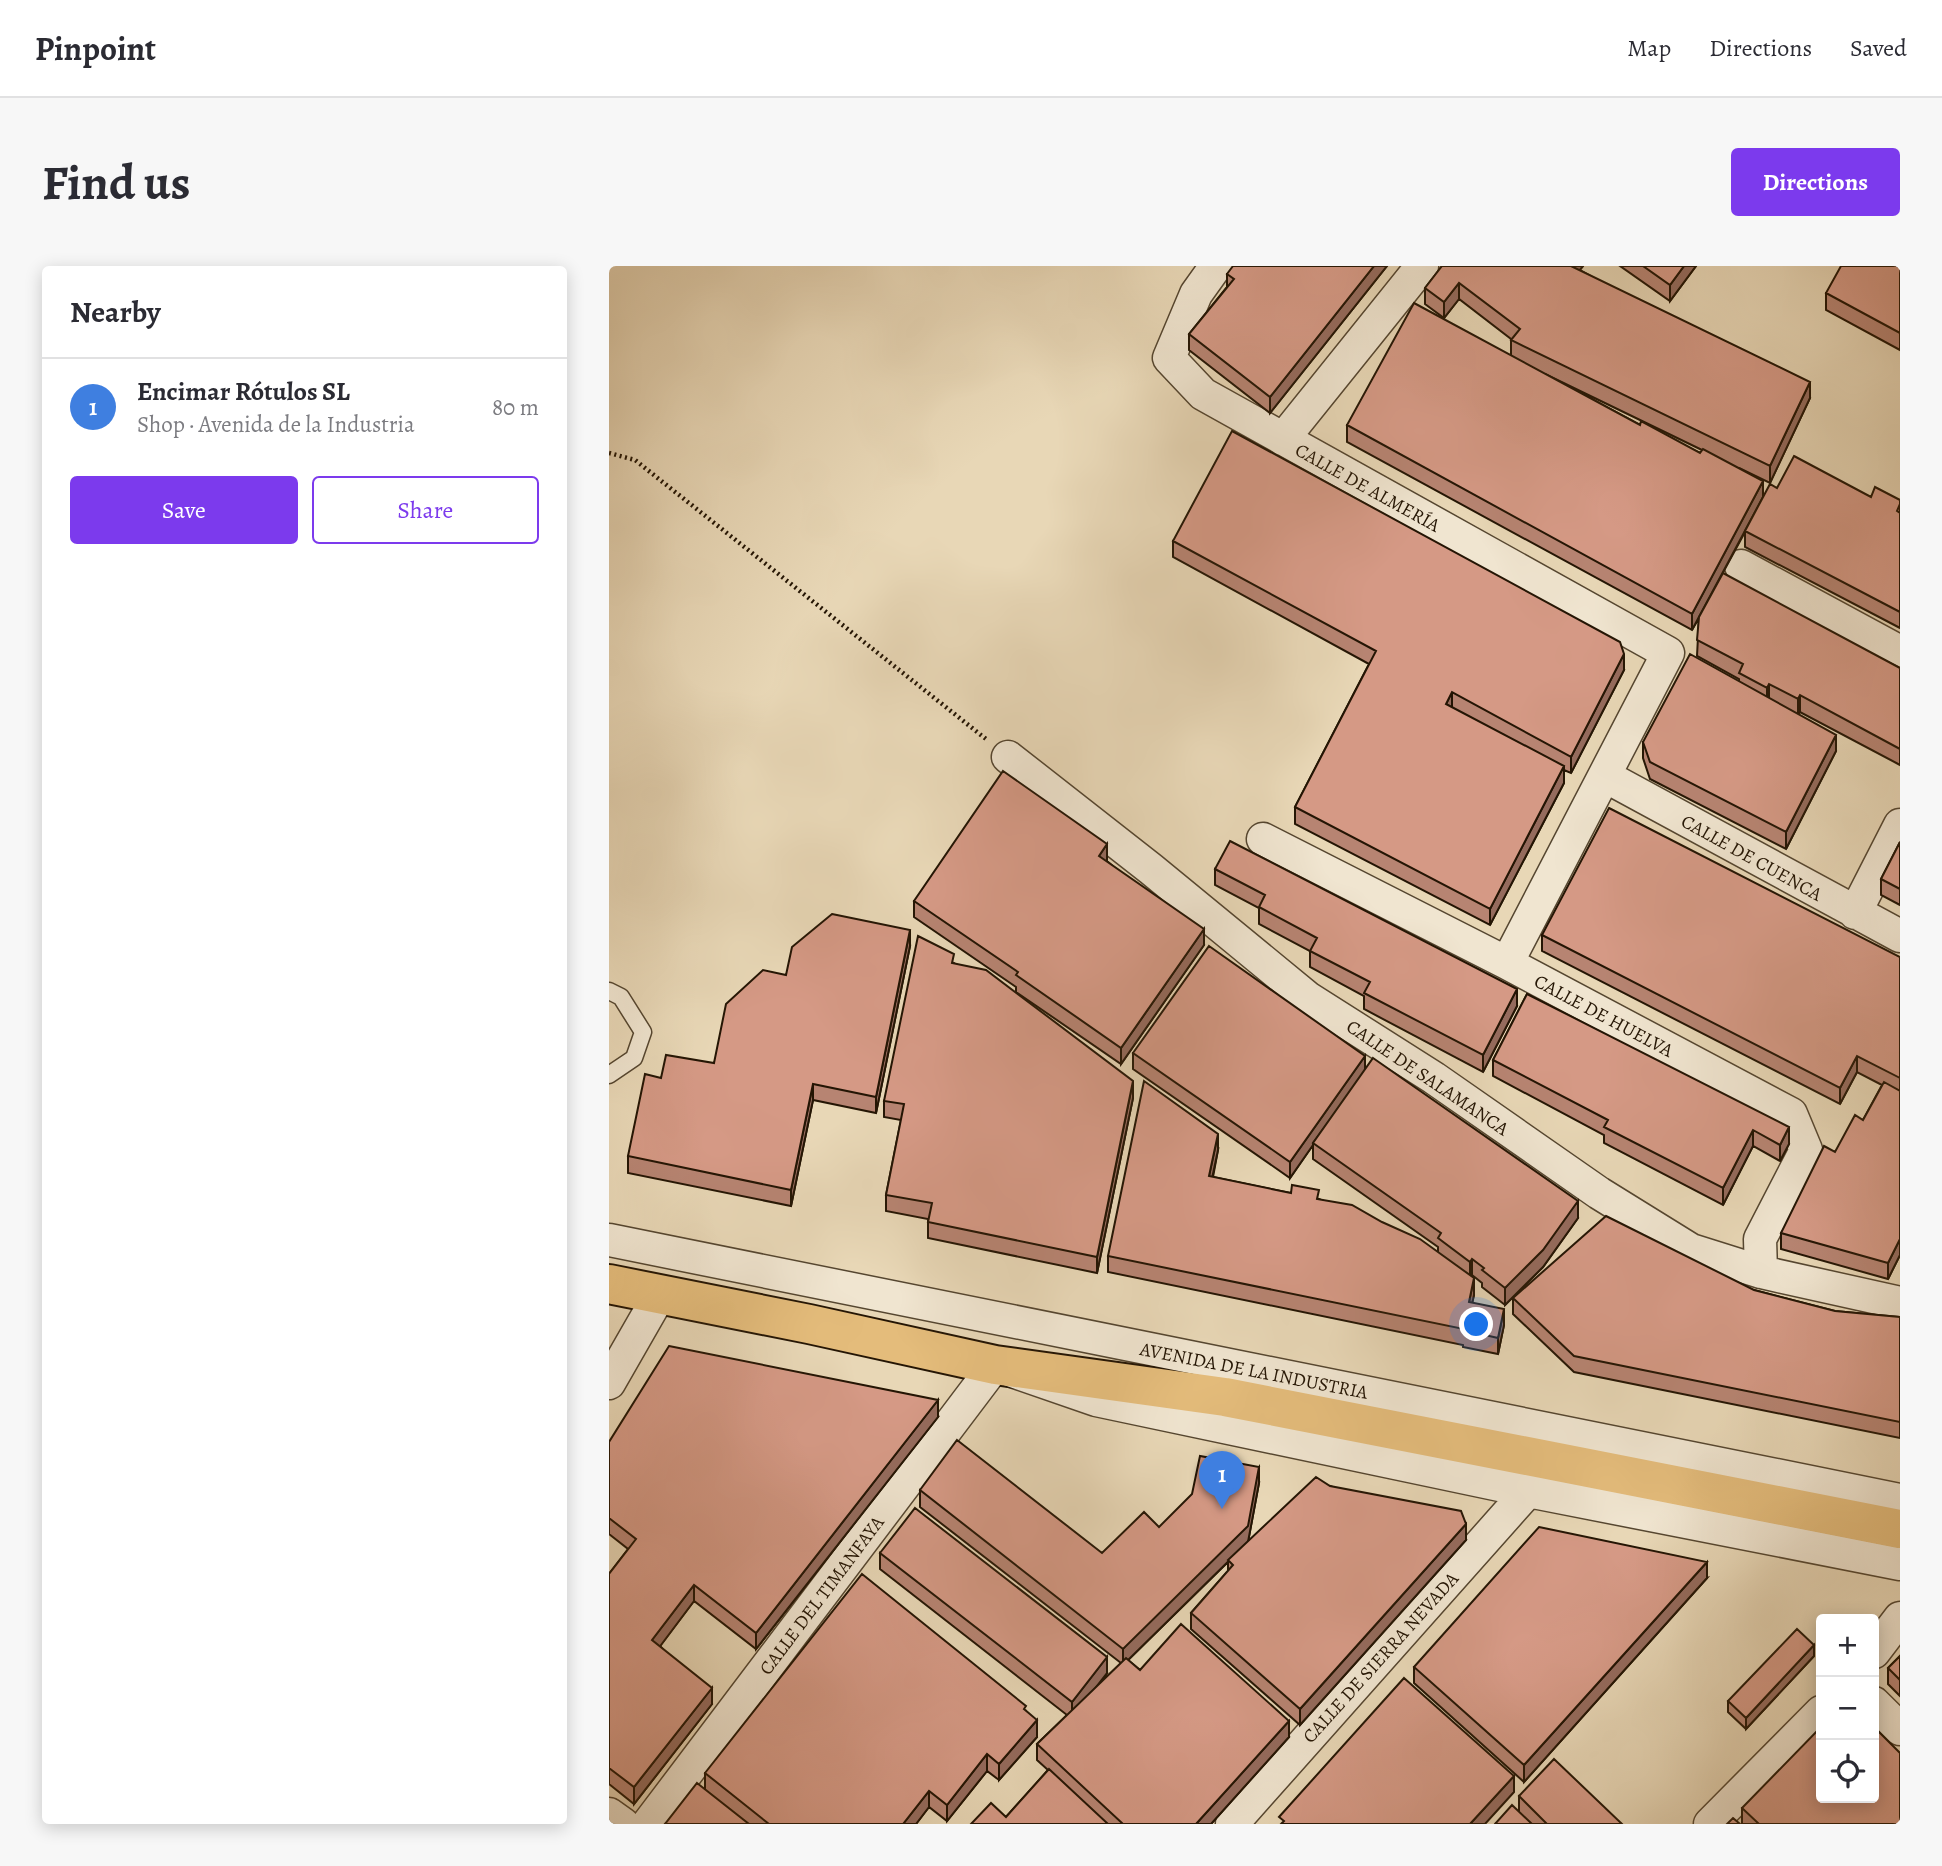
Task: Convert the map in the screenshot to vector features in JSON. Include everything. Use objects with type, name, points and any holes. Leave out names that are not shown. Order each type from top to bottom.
[{"type":"main road","name":"AVENIDA DE LA INDUSTRIA","points":[[609,1263],[1103,1363],[1225,1396]]},
{"type":"main road","name":"AVENIDA DE LA INDUSTRIA","points":[[609,1284],[995,1365],[1225,1396],[1900,1530]]},
{"type":"street","name":"CALLE DE ALMERÍA","points":[[1216,266],[1196,294],[1169,358],[1203,394],[1668,653],[1605,776]]},
{"type":"street","points":[[1283,439],[1422,266]]},
{"type":"street","points":[[1741,566],[1900,652]]},
{"type":"street","name":"CALLE DE SALAMANCA","points":[[1008,757],[1151,869],[1308,998],[1434,1078],[1599,1193],[1691,1250],[1761,1272],[1899,1302]]},
{"type":"street","points":[[1507,963],[1605,776]]},
{"type":"street","name":"CALLE DE CUENCA","points":[[1605,776],[1900,936]]},
{"type":"street","points":[[1856,913],[1900,825]]},
{"type":"street","name":"CALLE DE HUELVA","points":[[1263,839],[1507,963],[1791,1114],[1807,1150],[1760,1239],[1761,1272]]},
{"type":"street","name":"AVENIDA DE LA INDUSTRIA","points":[[609,1240],[1900,1500]]},
{"type":"street","points":[[609,1383],[621,1338],[660,1294]]},
{"type":"street","name":"AVENIDA DE LA INDUSTRIA","points":[[995,1365],[1096,1400],[1528,1491],[1900,1564]]},
{"type":"street","name":"CALLE DEL TIMANFAYA","points":[[648,1824],[995,1365]]},
{"type":"street","name":"CALLE DE SIERRA NEVADA","points":[[1232,1824],[1528,1491]]},
{"type":"street","points":[[1879,1645],[1900,1618]]},
{"type":"street","points":[[1879,1708],[1900,1729]]},
{"type":"street","points":[[1710,1824],[1816,1717]]},
{"type":"street","points":[[609,1814],[623,1824]]},
{"type":"lane","points":[[609,991],[621,997],[643,1032],[634,1058],[609,1075]]},
{"type":"path","points":[[609,453],[635,460],[1008,757]]},
{"type":"building","points":[[1233,266],[1374,266],[1270,397],[1189,334],[1234,279],[1227,274]]},
{"type":"building","points":[[1442,266],[1571,266],[1810,382],[1770,466],[1511,340],[1520,329],[1459,283],[1444,302],[1425,288]]},
{"type":"building","points":[[1643,266],[1684,266],[1670,285]]},
{"type":"building","points":[[1841,266],[1900,266],[1900,333],[1826,293]]},
{"type":"building","points":[[1414,303],[1640,425],[1641,421],[1700,453],[1703,449],[1763,481],[1692,614],[1347,425]]},
{"type":"building","points":[[1232,431],[1620,642],[1624,654],[1571,757],[1452,692],[1446,704],[1564,766],[1490,909],[1295,807],[1376,651],[1173,541]]},
{"type":"building","points":[[1794,456],[1871,497],[1875,487],[1900,500],[1897,511],[1900,513],[1900,612],[1745,531],[1770,484],[1777,488]]},
{"type":"building","points":[[1723,573],[1900,668],[1900,749],[1800,695],[1798,699],[1769,684],[1767,688],[1739,673],[1743,664],[1697,640],[1699,617]]},
{"type":"building","points":[[1690,654],[1836,735],[1786,832],[1650,762],[1643,742]]},
{"type":"building","points":[[1003,771],[1107,844],[1099,856],[1204,929],[1121,1048],[1016,975],[1018,972],[914,901]]},
{"type":"building","points":[[1609,808],[1900,957],[1900,1078],[1857,1056],[1840,1088],[1542,935]]},
{"type":"building","points":[[1230,841],[1517,989],[1483,1055],[1364,993],[1370,982],[1310,951],[1317,938],[1259,907],[1265,895],[1215,869]]},
{"type":"building","points":[[1900,842],[1900,889],[1881,879]]},
{"type":"building","points":[[832,914],[910,930],[876,1097],[813,1084],[791,1190],[628,1156],[645,1074],[661,1078],[666,1055],[714,1063],[726,1004],[763,970],[786,975],[792,947]]},
{"type":"building","points":[[918,936],[954,954],[952,963],[986,970],[1133,1081],[1097,1257],[928,1222],[932,1203],[886,1195],[904,1104],[884,1101]]},
{"type":"building","points":[[1209,946],[1365,1056],[1290,1162],[1133,1053]]},
{"type":"building","points":[[1527,994],[1789,1127],[1780,1145],[1753,1130],[1723,1188],[1604,1127],[1608,1120],[1493,1060]]},
{"type":"building","points":[[1373,1058],[1578,1201],[1543,1250],[1505,1288],[1472,1259],[1470,1262],[1438,1238],[1441,1233],[1313,1143]]},
{"type":"building","points":[[1144,1081],[1218,1134],[1209,1176],[1291,1193],[1292,1185],[1319,1190],[1317,1199],[1352,1205],[1420,1239],[1474,1278],[1469,1302],[1504,1309],[1498,1338],[1108,1256]]},
{"type":"building","points":[[1884,1082],[1900,1091],[1900,1239],[1888,1263],[1781,1233],[1824,1146],[1835,1152],[1855,1115],[1863,1120]]},
{"type":"building","points":[[1606,1216],[1754,1290],[1835,1311],[1900,1317],[1900,1422],[1574,1356],[1513,1298]]},
{"type":"building","points":[[669,1346],[938,1400],[756,1633],[694,1585],[652,1640],[712,1688],[634,1787],[609,1768],[609,1574],[636,1539],[609,1518],[609,1442]]},
{"type":"building","points":[[957,1440],[1102,1553],[1144,1512],[1159,1527],[1192,1494],[1200,1456],[1259,1467],[1248,1526],[1123,1649],[920,1490]]},
{"type":"building","points":[[1316,1477],[1330,1486],[1461,1511],[1466,1524],[1300,1709],[1191,1613],[1233,1565],[1228,1560]]},
{"type":"building","points":[[915,1508],[1107,1657],[1072,1702],[880,1553]]},
{"type":"building","points":[[1539,1527],[1707,1562],[1524,1765],[1414,1667]]},
{"type":"building","points":[[862,1574],[1026,1706],[1024,1709],[1037,1720],[999,1764],[987,1754],[947,1805],[929,1791],[903,1824],[769,1824],[705,1773]]},
{"type":"building","points":[[1181,1624],[1289,1721],[1196,1824],[1123,1824],[1037,1744],[1126,1658],[1140,1670]]},
{"type":"building","points":[[1797,1629],[1814,1645],[1746,1718],[1728,1701]]},
{"type":"building","points":[[1900,1656],[1900,1680],[1888,1668]]},
{"type":"building","points":[[1404,1678],[1514,1776],[1470,1824],[1281,1824],[1284,1821],[1279,1817]]},
{"type":"building","points":[[1816,1732],[1816,1803],[1879,1803],[1879,1732],[1900,1753],[1900,1824],[1759,1824],[1742,1808]]},
{"type":"building","points":[[1554,1759],[1622,1824],[1547,1824],[1519,1796]]},
{"type":"building","points":[[1049,1769],[1108,1824],[971,1824],[991,1803],[1006,1817]]},
{"type":"building","points":[[697,1783],[749,1824],[665,1824]]},
{"type":"building","points":[[1512,1805],[1532,1824],[1495,1824]]},
{"type":"building","points":[[1733,1818],[1740,1824],[1727,1824]]},
{"type":"place","name":"Encimar Rótulos SL","points":[[1222,1509]]}]
